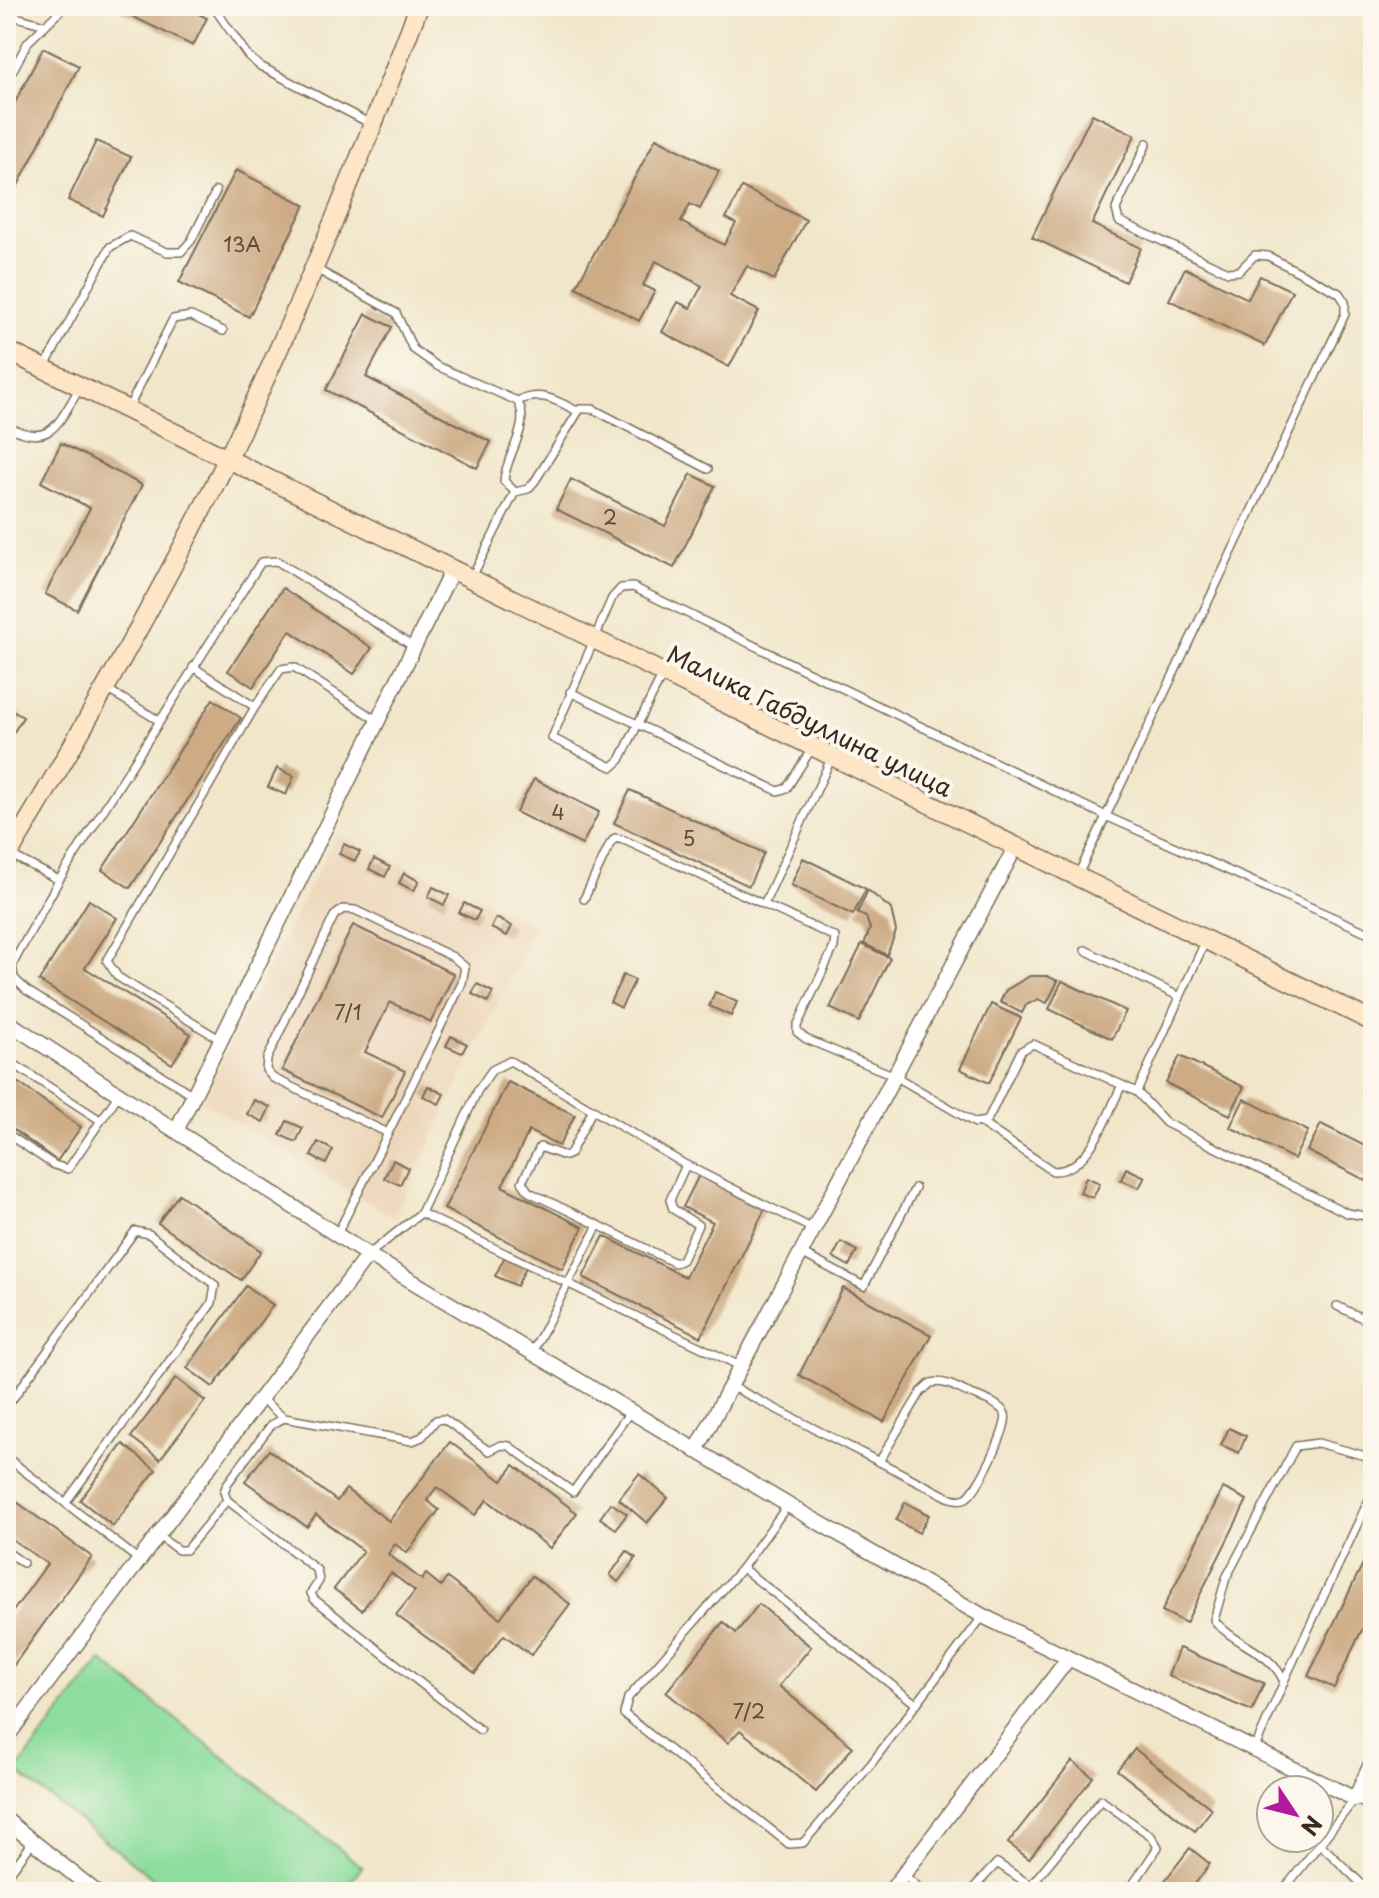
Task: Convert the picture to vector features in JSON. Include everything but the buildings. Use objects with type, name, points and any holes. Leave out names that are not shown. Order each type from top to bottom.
[{"type":"street","points":[[7,856],[104,687],[227,459],[314,268],[419,6]]},
{"type":"street","name":"Малика Габдуллина улица","points":[[6,350],[1373,1022]]},
{"type":"street","points":[[177,1129],[452,570]]},
{"type":"street","points":[[696,1451],[1015,848]]},
{"type":"street","points":[[6,1021],[368,1255],[696,1451],[983,1616],[1355,1799],[1373,1760]]},
{"type":"street","points":[[6,1738],[368,1255]]},
{"type":"street","points":[[890,1892],[1068,1659]]},
{"type":"street","points":[[6,1820],[96,1892]]},
{"type":"lane","points":[[6,83],[28,42],[65,6]]},
{"type":"lane","points":[[213,6],[248,56],[260,66],[373,125]]},
{"type":"lane","points":[[321,6],[341,6]]},
{"type":"lane","points":[[6,14],[45,25]]},
{"type":"lane","points":[[1077,878],[1345,314],[1345,302],[1339,293],[1268,256],[1255,255],[1239,271],[1228,272],[1119,221],[1116,209],[1147,143]]},
{"type":"lane","points":[[43,370],[110,247],[130,236],[167,252],[181,252],[191,241],[216,191]]},
{"type":"lane","points":[[314,268],[396,313],[413,349],[437,366],[517,401],[522,408],[520,431],[505,465],[504,481],[515,492]]},
{"type":"lane","points":[[127,411],[173,319],[191,316],[223,331]]},
{"type":"lane","points":[[6,426],[28,436],[45,434],[54,428],[80,388]]},
{"type":"lane","points":[[517,401],[535,394],[548,395],[577,411]]},
{"type":"lane","points":[[515,492],[528,489],[535,481],[577,411],[584,407],[708,469]]},
{"type":"lane","points":[[471,579],[515,492]]},
{"type":"lane","points":[[193,1095],[26,990],[14,978],[12,965],[59,880],[257,566],[267,560],[277,561],[414,647]]},
{"type":"lane","points":[[663,674],[617,764],[608,767],[552,738],[616,592],[633,587],[1108,817],[1373,935]]},
{"type":"lane","points":[[193,667],[255,707]]},
{"type":"lane","points":[[221,1040],[118,977],[107,961],[255,707],[281,669],[294,667],[378,721]]},
{"type":"lane","points":[[104,687],[158,720]]},
{"type":"lane","points":[[570,692],[782,792],[812,748]]},
{"type":"lane","points":[[765,902],[832,757]]},
{"type":"lane","points":[[584,899],[615,838],[765,902],[835,937],[797,1032],[806,1039],[895,1076],[969,1120],[981,1123],[1053,1171],[1065,1171],[1080,1163],[1122,1085]]},
{"type":"lane","points":[[7,856],[59,880]]},
{"type":"lane","points":[[337,1234],[388,1133],[462,983],[465,967],[439,950],[355,910],[343,909],[334,916],[267,1059],[266,1070],[273,1078],[388,1133]]},
{"type":"lane","points":[[1137,1092],[1205,942]]},
{"type":"lane","points":[[1085,950],[1180,997]]},
{"type":"lane","points":[[981,1123],[990,1115],[1021,1051],[1028,1044],[1137,1092],[1158,1117],[1347,1213],[1366,1216],[1373,1212]]},
{"type":"lane","points":[[6,1059],[100,1120]]},
{"type":"lane","points":[[368,1255],[421,1213],[478,1090],[492,1070],[510,1061],[686,1165],[813,1229]]},
{"type":"lane","points":[[6,1133],[63,1170],[85,1146],[120,1093]]},
{"type":"lane","points":[[593,1109],[570,1154],[565,1156],[540,1147],[522,1182],[529,1192],[679,1262],[698,1228],[696,1222],[670,1205],[686,1165]]},
{"type":"lane","points":[[801,1253],[864,1286],[915,1188]]},
{"type":"lane","points":[[421,1213],[569,1281],[741,1366]]},
{"type":"lane","points":[[532,1353],[598,1225]]},
{"type":"lane","points":[[6,1408],[135,1231],[149,1234],[215,1285],[215,1297],[206,1312],[66,1502]]},
{"type":"lane","points":[[1337,1306],[1373,1323]]},
{"type":"lane","points":[[731,1386],[879,1462],[948,1497],[965,1499],[975,1488],[1007,1426],[1005,1413],[946,1383],[931,1383],[921,1392],[879,1462]]},
{"type":"lane","points":[[261,1399],[284,1418],[412,1441],[422,1437],[436,1420],[444,1419],[489,1451],[501,1445],[509,1446],[573,1492],[630,1412]]},
{"type":"lane","points":[[284,1418],[271,1425],[227,1484],[224,1492],[227,1500],[317,1570],[319,1581],[311,1593],[314,1599],[480,1730]]},
{"type":"lane","points":[[1284,1682],[1279,1668],[1226,1634],[1214,1620],[1226,1578],[1296,1446],[1318,1443],[1373,1458]]},
{"type":"lane","points":[[6,1457],[139,1560]]},
{"type":"lane","points":[[1254,1750],[1373,1491]]},
{"type":"lane","points":[[157,1535],[178,1550],[186,1550],[227,1500]]},
{"type":"lane","points":[[788,1505],[742,1568],[628,1698],[624,1714],[789,1844],[803,1843],[983,1616]]},
{"type":"lane","points":[[6,1551],[23,1563]]},
{"type":"lane","points":[[742,1568],[916,1704]]},
{"type":"lane","points":[[1335,1825],[1355,1799],[1373,1809]]},
{"type":"lane","points":[[1031,1885],[1101,1800],[1151,1836],[1158,1847],[1128,1892]]},
{"type":"lane","points":[[6,1878],[33,1842]]},
{"type":"lane","points":[[1282,1892],[1312,1854]]},
{"type":"lane","points":[[1330,1854],[1370,1892]]},
{"type":"lane","points":[[970,1892],[997,1863],[1040,1892]]},
{"type":"lane","points":[[903,1875],[924,1892]]},
{"type":"shaded area","points":[[336,834],[535,925],[394,1218],[202,1101]]},
{"type":"green space","points":[[101,1660],[362,1867],[342,1892],[170,1892],[16,1771]]}]
